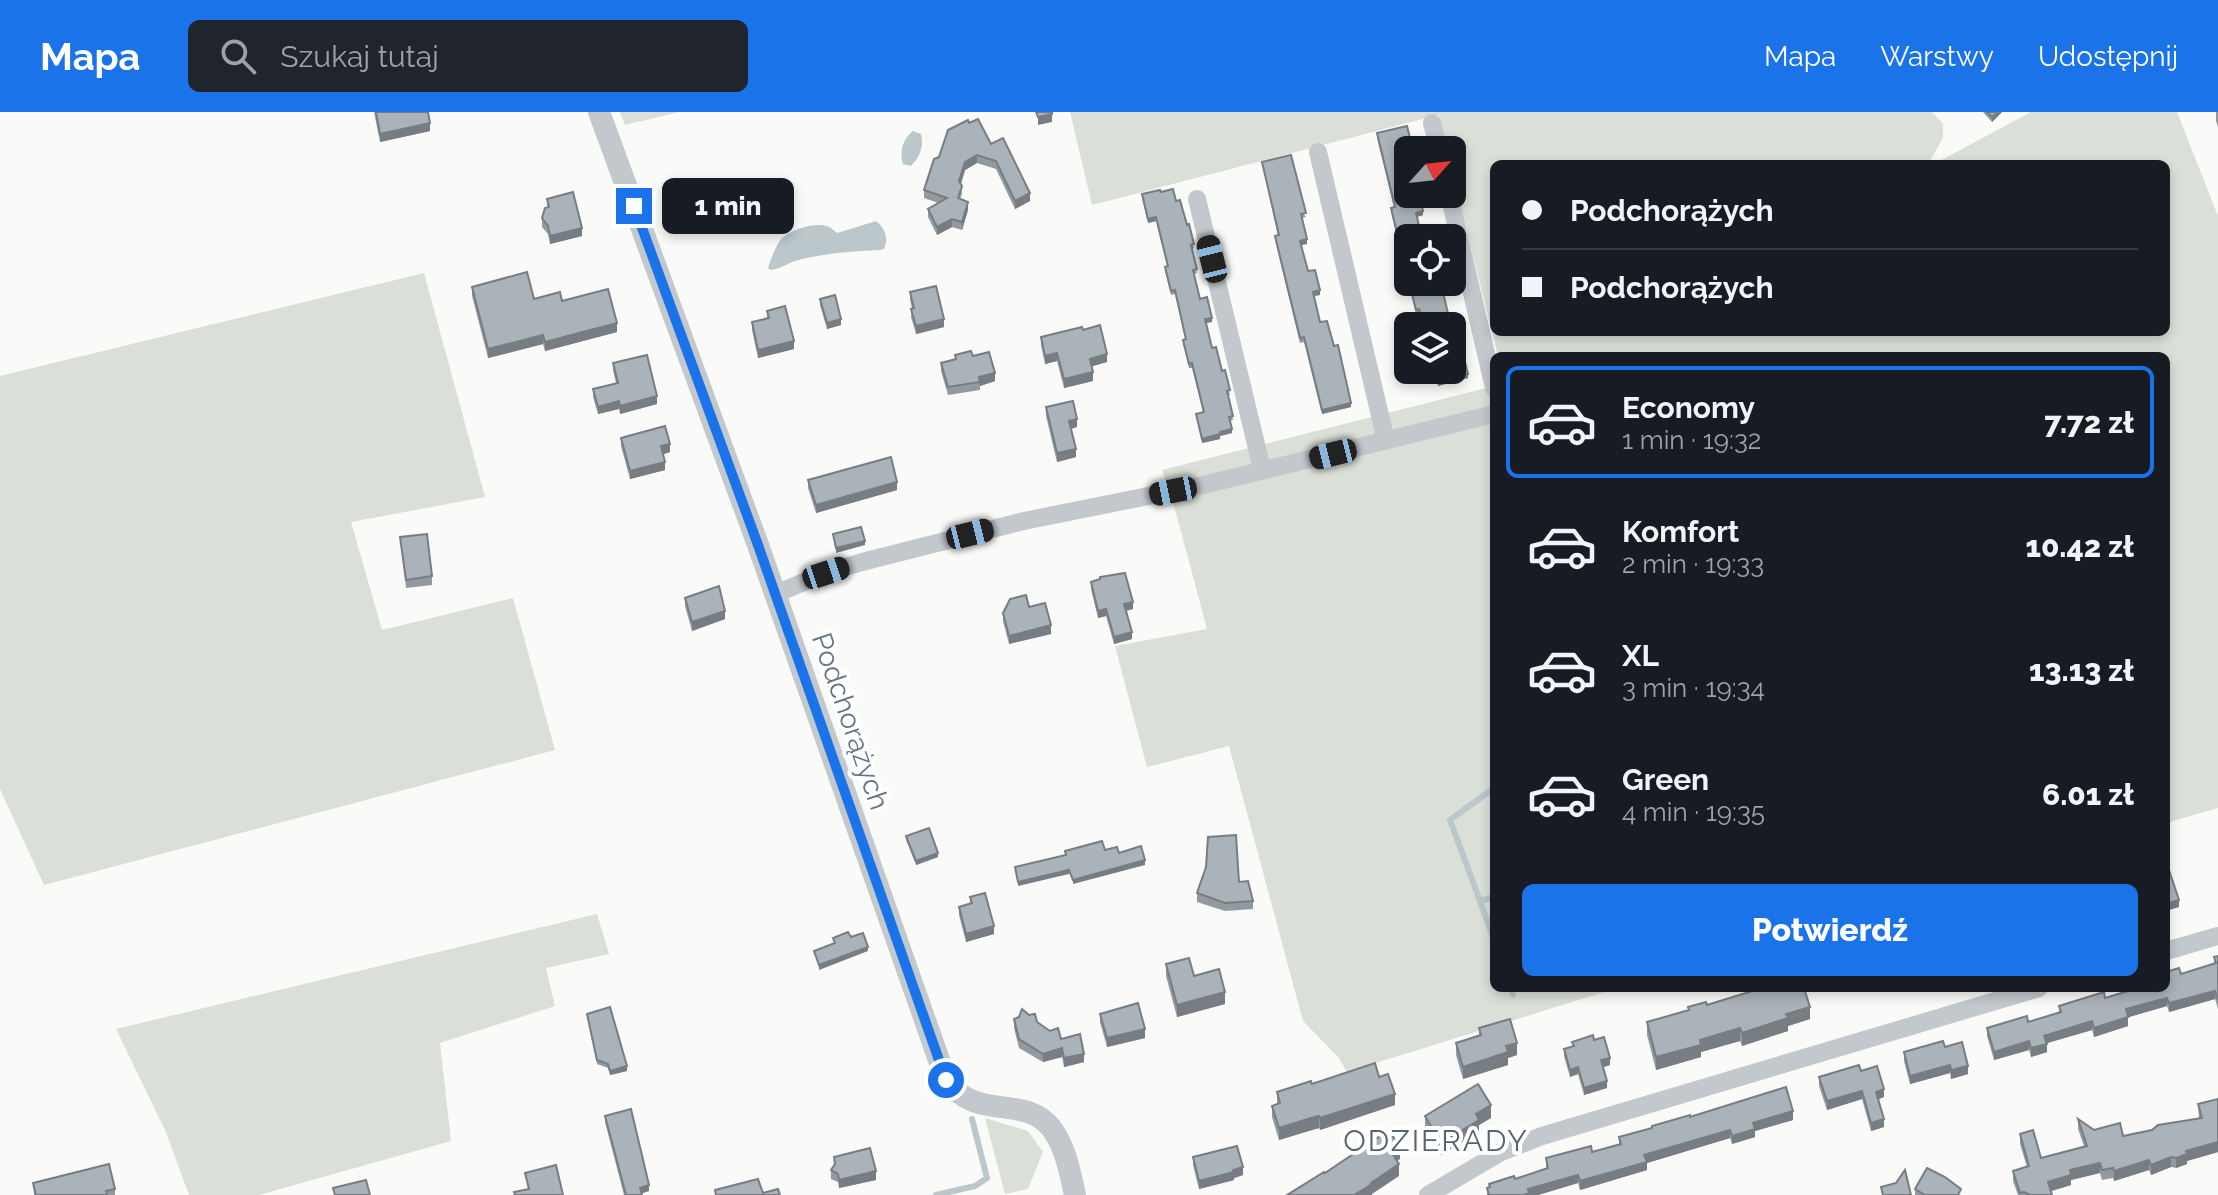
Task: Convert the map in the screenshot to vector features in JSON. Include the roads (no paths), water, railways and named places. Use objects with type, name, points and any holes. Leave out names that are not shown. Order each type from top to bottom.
[{"type":"street","name":"Podchorążych","points":[[599,112],[775,594],[946,1080],[963,1098],[1024,1110],[1045,1122],[1057,1137],[1066,1158],[1075,1195]]},
{"type":"street","points":[[1432,123],[1435,136]]},
{"type":"street","points":[[1318,152],[1386,441]]},
{"type":"street","points":[[1197,199],[1262,469]]},
{"type":"street","points":[[1452,208],[1490,371]]},
{"type":"street","points":[[775,594],[826,573],[876,558],[1024,521],[1203,485],[1490,415]]},
{"type":"street","points":[[2170,950],[2218,936]]},
{"type":"street","points":[[1428,1195],[1501,1152],[1542,1136],[2026,992]]},
{"type":"waterway","points":[[1480,901],[1450,820],[1490,791]]},
{"type":"waterway","points":[[1490,898],[1480,901],[1490,929]]},
{"type":"waterway","points":[[936,1195],[975,1186],[987,1178],[972,1119]]},
{"type":"district","name":"ODZIERADY","points":[[1436,1141]]}]
